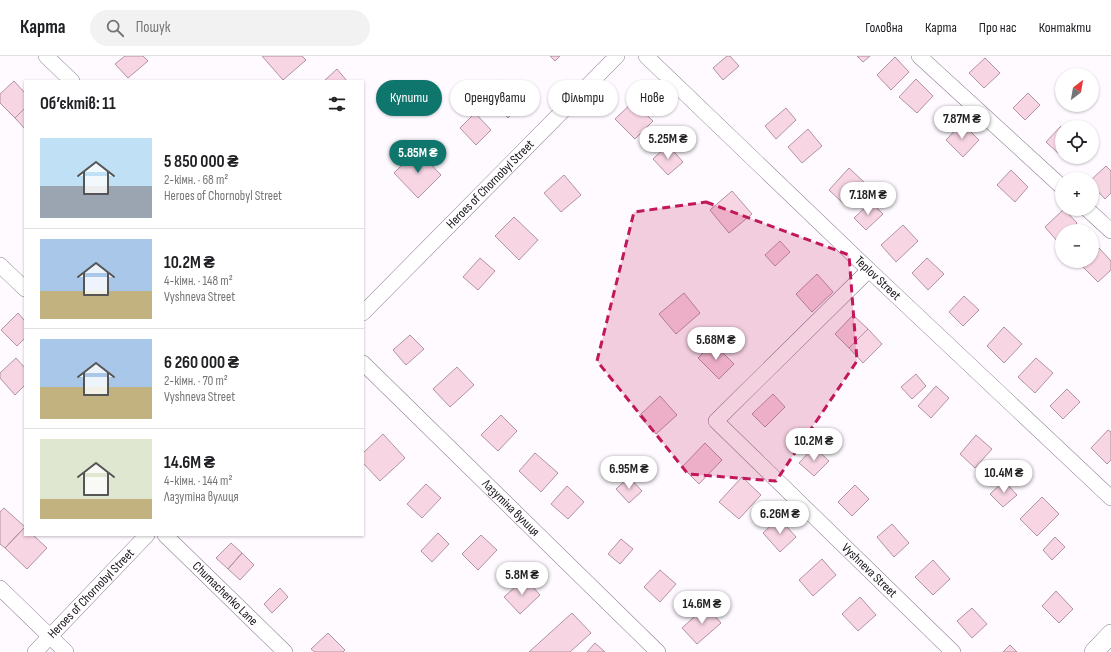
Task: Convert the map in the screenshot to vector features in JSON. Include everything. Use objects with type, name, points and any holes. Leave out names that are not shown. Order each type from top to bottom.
[{"type":"street","points":[[46,56],[71,80]]},
{"type":"street","name":"Heroes of Chornobyl Street","points":[[364,312],[618,56]]},
{"type":"street","name":"Teplov Street","points":[[646,56],[869,270],[1111,498]]},
{"type":"street","points":[[919,56],[1055,181]]},
{"type":"street","points":[[1094,216],[1111,231]]},
{"type":"street","points":[[0,265],[24,288]]},
{"type":"street","name":"Vyshneva Street","points":[[869,270],[716,421],[953,652]]},
{"type":"street","name":"Лазутіна вулиця","points":[[364,364],[658,652]]},
{"type":"street","name":"Heroes of Chornobyl Street","points":[[35,652],[146,536]]},
{"type":"street","name":"Chumachenko Lane","points":[[166,536],[285,652]]},
{"type":"street","points":[[0,588],[66,652]]},
{"type":"street","points":[[1094,652],[1111,634]]},
{"type":"highlighted area","points":[[706,202],[849,255],[857,361],[776,481],[688,474],[597,361],[634,212]]},
{"type":"building","points":[[125,56],[143,56],[148,61],[128,78],[115,64]]},
{"type":"building","points":[[262,56],[302,56],[306,60],[283,80]]},
{"type":"building","points":[[550,56],[560,56],[555,61]]},
{"type":"building","points":[[727,56],[730,56],[739,66],[723,80],[713,68]]},
{"type":"building","points":[[857,56],[870,56],[863,62]]},
{"type":"building","points":[[895,57],[909,72],[891,90],[877,75]]},
{"type":"building","points":[[985,58],[1000,73],[984,88],[969,73]]},
{"type":"building","points":[[337,69],[346,80],[325,80]]},
{"type":"building","points":[[916,79],[933,96],[917,113],[899,97]]},
{"type":"building","points":[[14,81],[24,92],[24,109],[15,118],[0,103],[0,94]]},
{"type":"building","points":[[1028,93],[1040,105],[1025,120],[1013,108]]},
{"type":"building","points":[[786,108],[796,120],[776,139],[765,126]]},
{"type":"building","points":[[24,109],[24,128],[15,118]]},
{"type":"building","points":[[626,109],[626,116],[648,116],[653,121],[635,139],[615,119]]},
{"type":"building","points":[[472,116],[478,116],[491,130],[476,145],[460,128]]},
{"type":"building","points":[[962,123],[979,140],[963,157],[946,140]]},
{"type":"building","points":[[808,129],[822,146],[802,163],[788,147]]},
{"type":"building","points":[[1055,132],[1055,150],[1046,142]]},
{"type":"building","points":[[668,145],[683,162],[668,175],[653,159]]},
{"type":"building","points":[[417,150],[441,175],[418,198],[394,173]]},
{"type":"building","points":[[1106,166],[1111,171],[1111,193],[1105,199],[1099,193],[1099,172]]},
{"type":"building","points":[[849,168],[865,183],[845,205],[829,190]]},
{"type":"building","points":[[1011,170],[1028,187],[1015,202],[997,185]]},
{"type":"building","points":[[564,175],[581,195],[561,212],[544,193]]},
{"type":"building","points":[[732,191],[752,214],[729,233],[710,210]]},
{"type":"building","points":[[871,202],[883,214],[866,230],[854,218]]},
{"type":"building","points":[[1057,216],[1070,216],[1077,223],[1055,224],[1055,239],[1045,227]]},
{"type":"building","points":[[514,217],[538,240],[519,260],[495,236]]},
{"type":"building","points":[[903,225],[918,241],[896,262],[881,245]]},
{"type":"building","points":[[780,241],[790,252],[775,266],[765,255]]},
{"type":"building","points":[[1099,248],[1111,261],[1111,270],[1098,282],[1084,268],[1099,268]]},
{"type":"building","points":[[480,258],[495,271],[478,290],[463,277]]},
{"type":"building","points":[[927,258],[944,274],[928,290],[912,273]]},
{"type":"building","points":[[817,274],[833,292],[812,312],[796,294]]},
{"type":"building","points":[[684,293],[700,313],[676,334],[659,314]]},
{"type":"building","points":[[964,296],[979,310],[963,326],[949,312]]},
{"type":"building","points":[[18,313],[24,320],[24,339],[17,346],[1,330]]},
{"type":"building","points":[[853,315],[868,329],[849,348],[835,334]]},
{"type":"building","points":[[1004,327],[1022,344],[1004,363],[987,346]]},
{"type":"building","points":[[868,329],[882,344],[863,363],[849,348]]},
{"type":"building","points":[[410,335],[424,349],[406,365],[393,350]]},
{"type":"building","points":[[713,343],[734,364],[719,379],[698,358]]},
{"type":"building","points":[[16,358],[24,367],[24,386],[15,395],[0,378],[0,373]]},
{"type":"building","points":[[1036,358],[1053,373],[1035,393],[1018,377]]},
{"type":"building","points":[[457,367],[474,385],[450,407],[433,389]]},
{"type":"building","points":[[916,374],[926,386],[912,399],[901,387]]},
{"type":"building","points":[[936,386],[949,398],[931,418],[918,406]]},
{"type":"building","points":[[1067,389],[1080,402],[1063,419],[1050,406]]},
{"type":"building","points":[[773,394],[785,407],[765,427],[752,414]]},
{"type":"building","points":[[660,396],[677,415],[656,434],[639,416]]},
{"type":"building","points":[[501,415],[517,431],[498,451],[481,435]]},
{"type":"building","points":[[1108,430],[1111,432],[1111,460],[1107,464],[1091,448]]},
{"type":"building","points":[[383,434],[405,458],[380,481],[364,464],[364,452]]},
{"type":"building","points":[[976,435],[992,449],[975,468],[960,454]]},
{"type":"building","points":[[705,443],[722,460],[699,484],[682,467]]},
{"type":"building","points":[[814,447],[829,461],[814,476],[799,463]]},
{"type":"building","points":[[535,453],[558,473],[541,492],[519,471]]},
{"type":"building","points":[[629,477],[642,491],[629,503],[616,489]]},
{"type":"building","points":[[742,477],[761,495],[739,519],[719,502]]},
{"type":"building","points":[[1004,481],[1017,495],[1003,507],[990,494]]},
{"type":"building","points":[[426,484],[441,498],[422,518],[407,504]]},
{"type":"building","points":[[855,485],[869,499],[852,516],[838,502]]},
{"type":"building","points":[[567,486],[584,502],[568,519],[551,504]]},
{"type":"building","points":[[1042,497],[1059,514],[1037,536],[1020,519]]},
{"type":"building","points":[[4,508],[24,526],[24,528],[5,548],[0,544],[0,512]]},
{"type":"building","points":[[779,518],[796,537],[780,552],[763,533]]},
{"type":"building","points":[[892,524],[909,543],[894,557],[877,537]]},
{"type":"building","points":[[24,528],[24,536],[34,536],[47,548],[27,569],[5,548]]},
{"type":"building","points":[[438,533],[449,544],[432,562],[421,551]]},
{"type":"building","points":[[481,535],[497,550],[478,570],[462,554]]},
{"type":"building","points":[[1055,537],[1065,547],[1052,560],[1043,550]]},
{"type":"building","points":[[621,539],[633,549],[620,564],[608,554]]},
{"type":"building","points":[[231,543],[242,553],[228,569],[216,558]]},
{"type":"building","points":[[242,553],[254,565],[240,580],[228,569]]},
{"type":"building","points":[[822,559],[836,575],[813,596],[799,580]]},
{"type":"building","points":[[933,560],[950,579],[933,595],[915,577]]},
{"type":"building","points":[[660,570],[676,584],[660,602],[644,587]]},
{"type":"building","points":[[525,578],[540,595],[520,614],[504,597]]},
{"type":"building","points":[[280,588],[288,597],[272,613],[264,604]]},
{"type":"building","points":[[1056,591],[1073,609],[1059,623],[1042,606]]},
{"type":"building","points":[[860,597],[876,615],[858,631],[842,614]]},
{"type":"building","points":[[706,606],[721,623],[697,644],[682,628]]},
{"type":"building","points":[[972,608],[987,624],[972,638],[957,621]]},
{"type":"building","points":[[572,613],[591,633],[570,652],[529,652]]},
{"type":"building","points":[[328,633],[345,650],[343,652],[315,652],[311,649]]},
{"type":"building","points":[[595,643],[605,652],[587,652]]},
{"type":"building","points":[[1010,645],[1017,652],[1003,652]]}]
